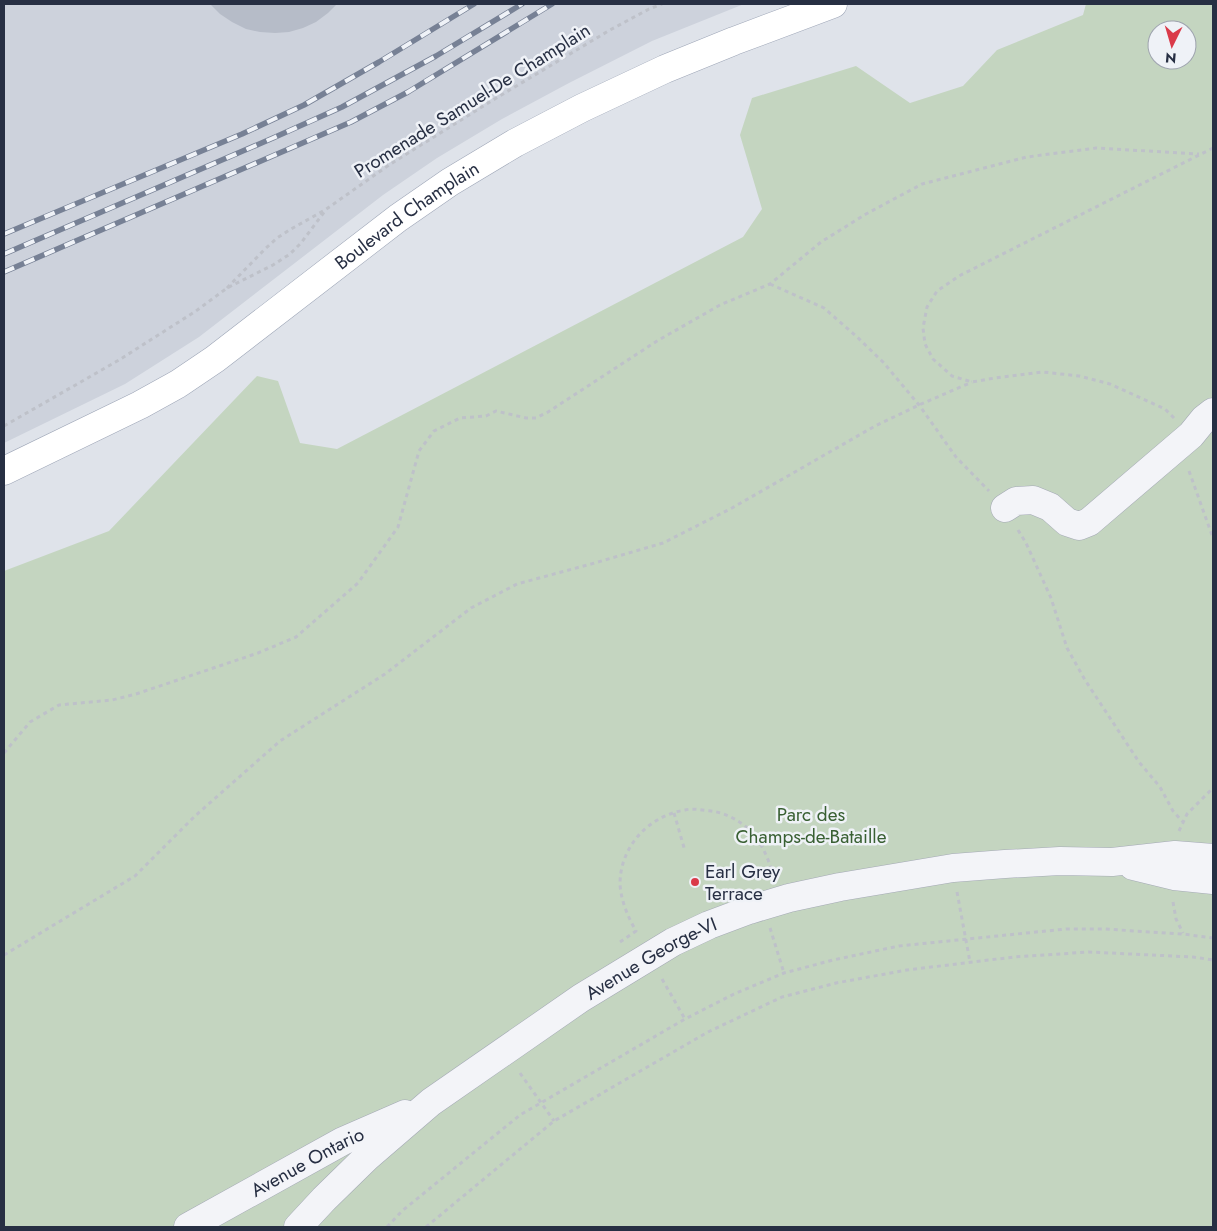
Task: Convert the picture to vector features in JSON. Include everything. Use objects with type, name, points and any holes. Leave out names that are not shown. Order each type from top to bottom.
[{"type":"main road","name":"Boulevard Champlain","points":[[4,471],[140,406],[178,384],[215,359],[398,218],[450,182],[515,143],[582,108],[665,69],[833,4]]},
{"type":"street","points":[[1005,508],[1016,501],[1033,500],[1050,507],[1067,522],[1079,526],[1089,522],[1191,435],[1204,419],[1213,412]]},
{"type":"street","name":"Avenue George-VI","points":[[298,1227],[366,1158],[431,1102],[581,998],[673,942],[709,925],[748,910],[840,886],[953,868],[1060,861],[1112,862],[1175,855],[1213,858]]},
{"type":"street","name":"Avenue George-VI","points":[[1112,862],[1174,876],[1213,880]]},
{"type":"street","name":"Avenue Ontario","points":[[188,1227],[343,1141],[431,1102]]},
{"type":"street","points":[[296,1167],[324,1199]]},
{"type":"path","name":"Promenade Samuel-De Champlain","points":[[4,426],[119,360],[196,311],[227,288],[278,238],[325,210],[390,165],[603,34],[662,4]]},
{"type":"path","points":[[4,753],[30,722],[60,706],[112,700],[136,694],[258,653],[296,637],[358,583],[398,527],[419,451],[434,431],[460,418],[486,416],[496,411],[536,418],[548,412],[657,341],[720,305],[770,284],[821,242],[866,214],[922,184],[1027,157],[1096,148],[1199,154]]},
{"type":"path","points":[[972,382],[952,376],[933,358],[925,344],[923,328],[927,307],[938,291],[959,276],[1213,148]]},
{"type":"path","name":"Promenade Samuel-De Champlain","points":[[227,288],[273,265],[290,254],[325,210]]},
{"type":"path","points":[[770,284],[824,308],[856,336],[883,362],[919,405],[956,457],[1005,508],[1026,543],[1051,598],[1067,648],[1085,680],[1139,762],[1160,787],[1173,811],[1183,822]]},
{"type":"path","points":[[4,955],[135,876],[195,816],[280,741],[386,674],[471,608],[517,584],[663,543],[732,508],[875,426],[972,382],[1043,372],[1079,376],[1110,384],[1165,409],[1191,435],[1188,467],[1213,538]]},
{"type":"path","points":[[1178,835],[1187,814],[1213,788]]},
{"type":"path","points":[[620,942],[636,931],[629,918],[620,886],[623,862],[628,850],[648,826],[674,812],[698,809],[717,812],[731,817],[745,826],[754,835],[765,852],[772,875],[782,874]]},
{"type":"path","points":[[674,812],[685,851]]},
{"type":"path","points":[[956,889],[970,962]]},
{"type":"path","points":[[769,925],[784,973]]},
{"type":"path","points":[[387,1227],[402,1211],[520,1115],[684,1019],[734,994],[784,973],[899,946],[1066,929],[1104,928],[1213,938]]},
{"type":"path","points":[[426,1227],[554,1121],[708,1032],[782,997],[836,983],[907,970],[1014,957],[1089,952],[1193,957],[1213,960]]},
{"type":"path","points":[[662,978],[684,1019]]},
{"type":"path","points":[[520,1073],[554,1121]]},
{"type":"shaded area","points":[[4,4],[744,4],[652,41],[502,119],[437,158],[383,195],[199,337],[125,384],[4,443]]},
{"type":"green space","name":"Parc des Champs-de-Bataille","points":[[1086,4],[1213,4],[1213,1227],[4,1227],[4,571],[109,531],[257,376],[278,381],[300,443],[337,449],[743,237],[762,209],[740,135],[752,98],[856,66],[910,103],[963,86],[997,50],[1083,15]]},
{"type":"building","points":[[210,4],[337,4],[316,22],[289,32],[275,33],[246,29],[220,14]]},
{"type":"railway","points":[[4,234],[242,134],[304,105],[474,4]]},
{"type":"railway","points":[[4,254],[342,107],[436,56],[522,4]]},
{"type":"railway","points":[[4,272],[351,122],[408,92],[552,4]]},
{"type":"place","name":"Earl Grey Terrace","points":[[695,882]]}]
